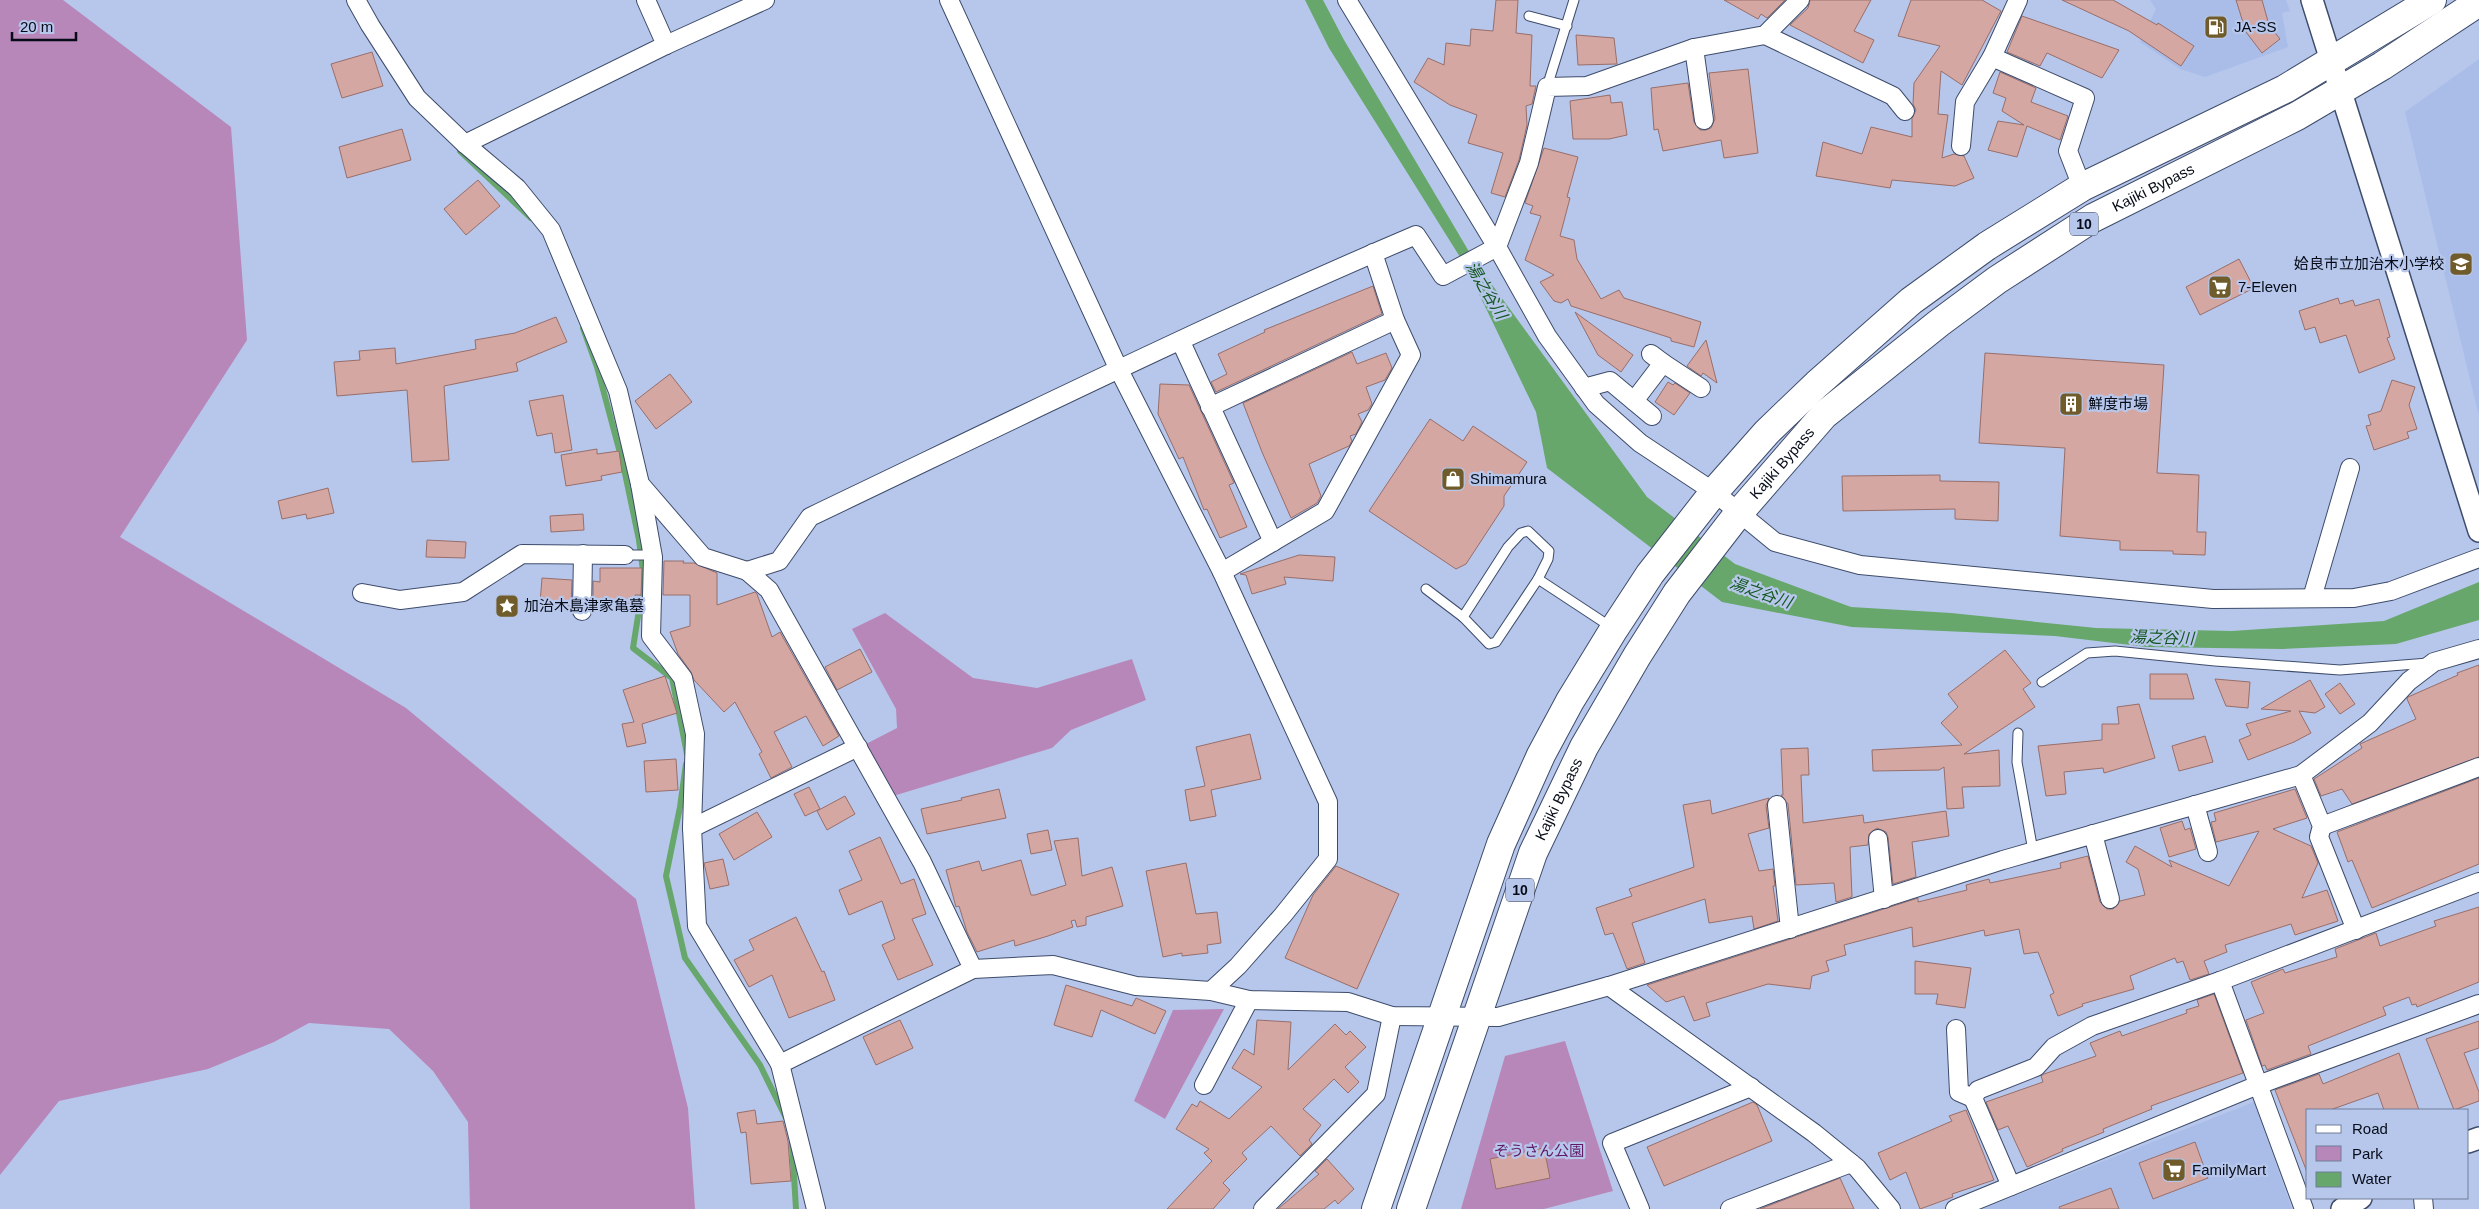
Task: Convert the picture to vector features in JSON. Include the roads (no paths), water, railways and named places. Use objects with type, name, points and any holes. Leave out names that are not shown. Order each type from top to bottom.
[{"type":"highway","name":"Kajiki Bypass","points":[[1376,1209],[1501,844],[1541,755],[1570,701],[1650,574],[1707,501],[1767,432],[1817,384],[1911,301],[1988,246],[2082,187],[2285,89],[2432,0]]},
{"type":"highway","name":"Kajiki Bypass","points":[[1411,1209],[1533,853],[1584,747],[1637,656],[1677,594],[1730,525],[1824,415],[1939,323],[1997,280],[2093,218],[2297,116],[2382,66],[2479,2]]},
{"type":"street","points":[[356,0],[417,98],[465,144],[517,188],[551,230],[618,391],[640,484],[650,556],[651,636],[683,678],[696,734],[692,828],[697,926],[780,1064],[816,1209]]},
{"type":"street","points":[[646,0],[666,45]]},
{"type":"street","points":[[465,144],[666,45],[765,0]]},
{"type":"street","points":[[949,0],[1120,370],[1222,572],[1328,802],[1328,859],[1244,958],[1211,990]]},
{"type":"street","points":[[1347,0],[1497,247],[1548,336],[1584,388],[1596,404],[1707,501],[1730,525],[1775,542],[1860,565],[2212,599],[2354,598],[2391,591],[2479,558]]},
{"type":"street","points":[[747,572],[779,561],[810,517],[1373,253],[1416,235],[1443,276],[1497,247],[1529,163],[1547,87],[1587,86],[1694,48],[1765,35],[1800,0]]},
{"type":"street","points":[[1961,146],[1965,102],[1992,57],[2018,0]]},
{"type":"street","points":[[2312,0],[2479,531]]},
{"type":"street","points":[[1765,35],[1893,96],[1905,111]]},
{"type":"street","points":[[1694,48],[1704,120]]},
{"type":"street","points":[[1992,57],[2085,98],[2068,151],[2082,187]]},
{"type":"street","points":[[1222,572],[1324,511],[1411,355],[1395,320],[1373,253]]},
{"type":"street","points":[[1210,407],[1395,320]]},
{"type":"street","points":[[1181,342],[1273,542]]},
{"type":"street","points":[[1634,401],[1657,358],[1701,388]]},
{"type":"street","points":[[1584,388],[1610,381],[1652,416]]},
{"type":"street","points":[[2312,598],[2350,468]]},
{"type":"street","points":[[640,484],[703,557],[747,572],[769,590],[922,862],[972,969]]},
{"type":"street","points":[[362,593],[400,600],[463,592],[522,554],[625,554]]},
{"type":"street","points":[[582,611],[583,554]]},
{"type":"street","points":[[780,1064],[972,969],[1053,965],[1136,986],[1211,990],[1249,1000],[1348,1002],[1392,1016],[1498,1017],[1610,986],[2033,852],[2300,775],[2370,723],[2409,681],[2434,662],[2479,649]]},
{"type":"street","points":[[692,828],[858,747]]},
{"type":"street","points":[[2322,826],[2479,766]]},
{"type":"street","points":[[2300,775],[2322,826],[2319,837],[2356,930]]},
{"type":"street","points":[[1777,805],[1790,929]]},
{"type":"street","points":[[2195,805],[2208,852]]},
{"type":"street","points":[[2093,834],[2110,898]]},
{"type":"street","points":[[1878,839],[1884,898]]},
{"type":"street","points":[[1973,1098],[1978,1090],[2036,1067],[2054,1047],[2092,1026],[2220,981],[2479,882]]},
{"type":"street","points":[[2220,981],[2304,1209]]},
{"type":"street","points":[[1610,986],[1751,1087],[1851,1163],[1891,1209]]},
{"type":"street","points":[[1204,1085],[1249,1000]]},
{"type":"street","points":[[1955,1209],[2258,1085],[2479,1004]]},
{"type":"street","points":[[1262,1209],[1376,1094],[1392,1016]]},
{"type":"street","points":[[1956,1029],[1959,1092],[1973,1098],[2011,1186]]},
{"type":"street","points":[[1640,1209],[1612,1143],[1751,1087]]},
{"type":"street","points":[[1730,1209],[1851,1163]]},
{"type":"street","points":[[2342,1209],[2359,1199]]},
{"type":"lane","points":[[1547,87],[1574,0]]},
{"type":"lane","points":[[1529,16],[1567,26]]},
{"type":"lane","points":[[1426,589],[1463,617],[1489,644],[1493,644],[1538,579],[1548,559],[1549,551],[1528,531],[1521,533],[1508,547],[1463,617]]},
{"type":"lane","points":[[625,554],[650,556]]},
{"type":"lane","points":[[1538,579],[1614,629]]},
{"type":"lane","points":[[2042,682],[2087,653],[2115,651],[2340,670],[2434,662]]},
{"type":"lane","points":[[2018,732],[2017,762],[2033,852]]},
{"type":"water","name":"湯之谷川","points":[[1305,0],[1323,0],[1344,40],[1474,260],[1647,497],[1735,564],[1851,607],[1951,613],[2096,628],[2232,631],[2384,621],[2479,582],[2479,620],[2396,644],[2282,649],[2147,647],[2055,636],[1852,627],[1722,602],[1547,468],[1536,412],[1465,265],[1329,48]]},
{"type":"waterway","points":[[460,151],[531,218]]},
{"type":"waterway","points":[[583,328],[597,367],[623,464],[639,540],[644,578],[633,648],[672,678],[687,754]]},
{"type":"waterway","points":[[686,764],[680,807],[666,876],[685,958],[760,1065],[786,1118]]},
{"type":"waterway","points":[[792,1144],[796,1209]]},
{"type":"place","name":"JA-SS","points":[[2216,27]]},
{"type":"place","name":"姶良市立加治木小学校","points":[[2461,264]]},
{"type":"place","name":"7-Eleven","points":[[2220,287]]},
{"type":"place","name":"鮮度市場","points":[[2071,404]]},
{"type":"place","name":"Shimamura","points":[[1453,479]]},
{"type":"place","name":"加治木島津家亀墓","points":[[507,606]]},
{"type":"place","name":"FamilyMart","points":[[2174,1170]]},
{"type":"park label","name":"ぞうさん公園","points":[[1539,1151]]}]
